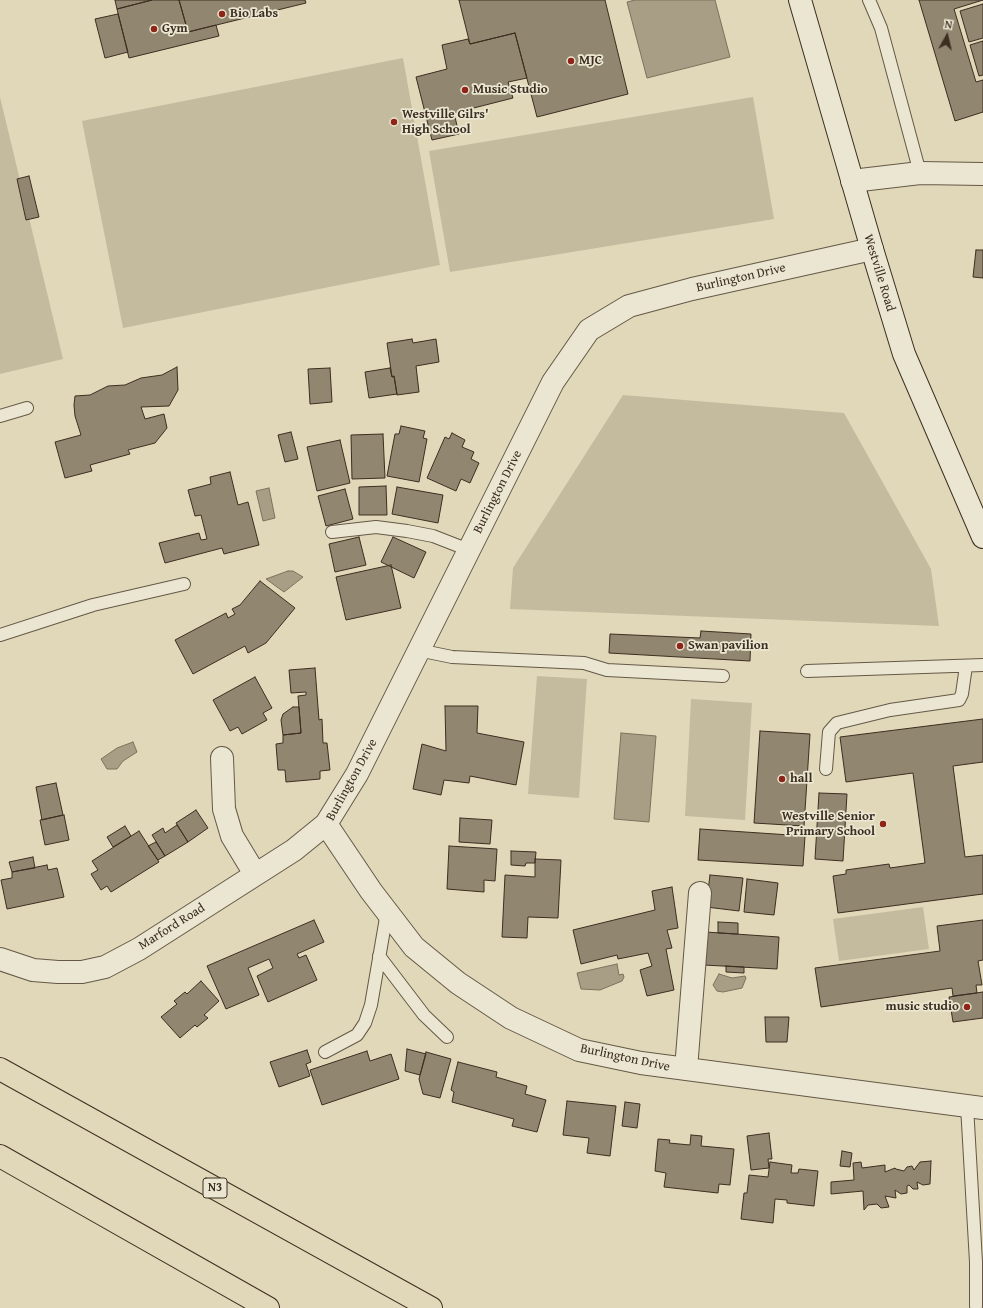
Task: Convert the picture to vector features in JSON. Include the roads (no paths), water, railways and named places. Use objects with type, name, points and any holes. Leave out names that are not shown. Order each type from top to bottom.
[{"type":"highway","name":"N3","points":[[0,1069],[431,1308]]},
{"type":"highway","points":[[0,1156],[268,1308]]},
{"type":"street","name":"Westville Road","points":[[800,0],[904,354],[983,537]]},
{"type":"street","points":[[852,181],[920,173],[983,174]]},
{"type":"street","name":"Burlington Drive","points":[[872,249],[692,289],[630,306],[589,330],[553,382],[357,774],[326,824],[414,948],[458,983],[511,1018],[579,1050],[641,1064],[975,1107]]},
{"type":"street","points":[[222,758],[224,809],[232,836],[255,874]]},
{"type":"street","name":"Marford Road","points":[[0,959],[33,970],[58,972],[82,972],[105,967],[139,949],[294,850],[326,824]]},
{"type":"street","points":[[686,1069],[700,893]]},
{"type":"lane","points":[[869,0],[881,28],[920,173]]},
{"type":"lane","points":[[0,416],[27,408]]},
{"type":"lane","points":[[332,532],[376,527],[407,530],[433,536],[469,550]]},
{"type":"lane","points":[[0,635],[93,605],[184,584]]},
{"type":"lane","points":[[418,650],[452,657],[584,663],[607,670],[723,676]]},
{"type":"lane","points":[[807,671],[983,665]]},
{"type":"lane","points":[[826,769],[829,732],[837,723],[890,710],[958,700],[962,694],[966,666]]},
{"type":"lane","points":[[325,1052],[357,1035],[365,1023],[371,1005],[387,912]]},
{"type":"lane","points":[[379,956],[424,1015],[447,1037]]},
{"type":"lane","points":[[975,1107],[976,1306]]},
{"type":"place","name":"Bio Labs","points":[[222,14]]},
{"type":"place","name":"Gym","points":[[154,29]]},
{"type":"place","name":"MJC","points":[[571,61]]},
{"type":"place","name":"Music Studio","points":[[465,90]]},
{"type":"place","name":"Westville Gilrs' High School","points":[[394,122]]},
{"type":"place","name":"Swan pavilion","points":[[680,646]]},
{"type":"place","name":"hall","points":[[782,779]]},
{"type":"place","name":"Westville Senior Primary School","points":[[883,824]]},
{"type":"place","name":"music studio","points":[[967,1007]]}]
